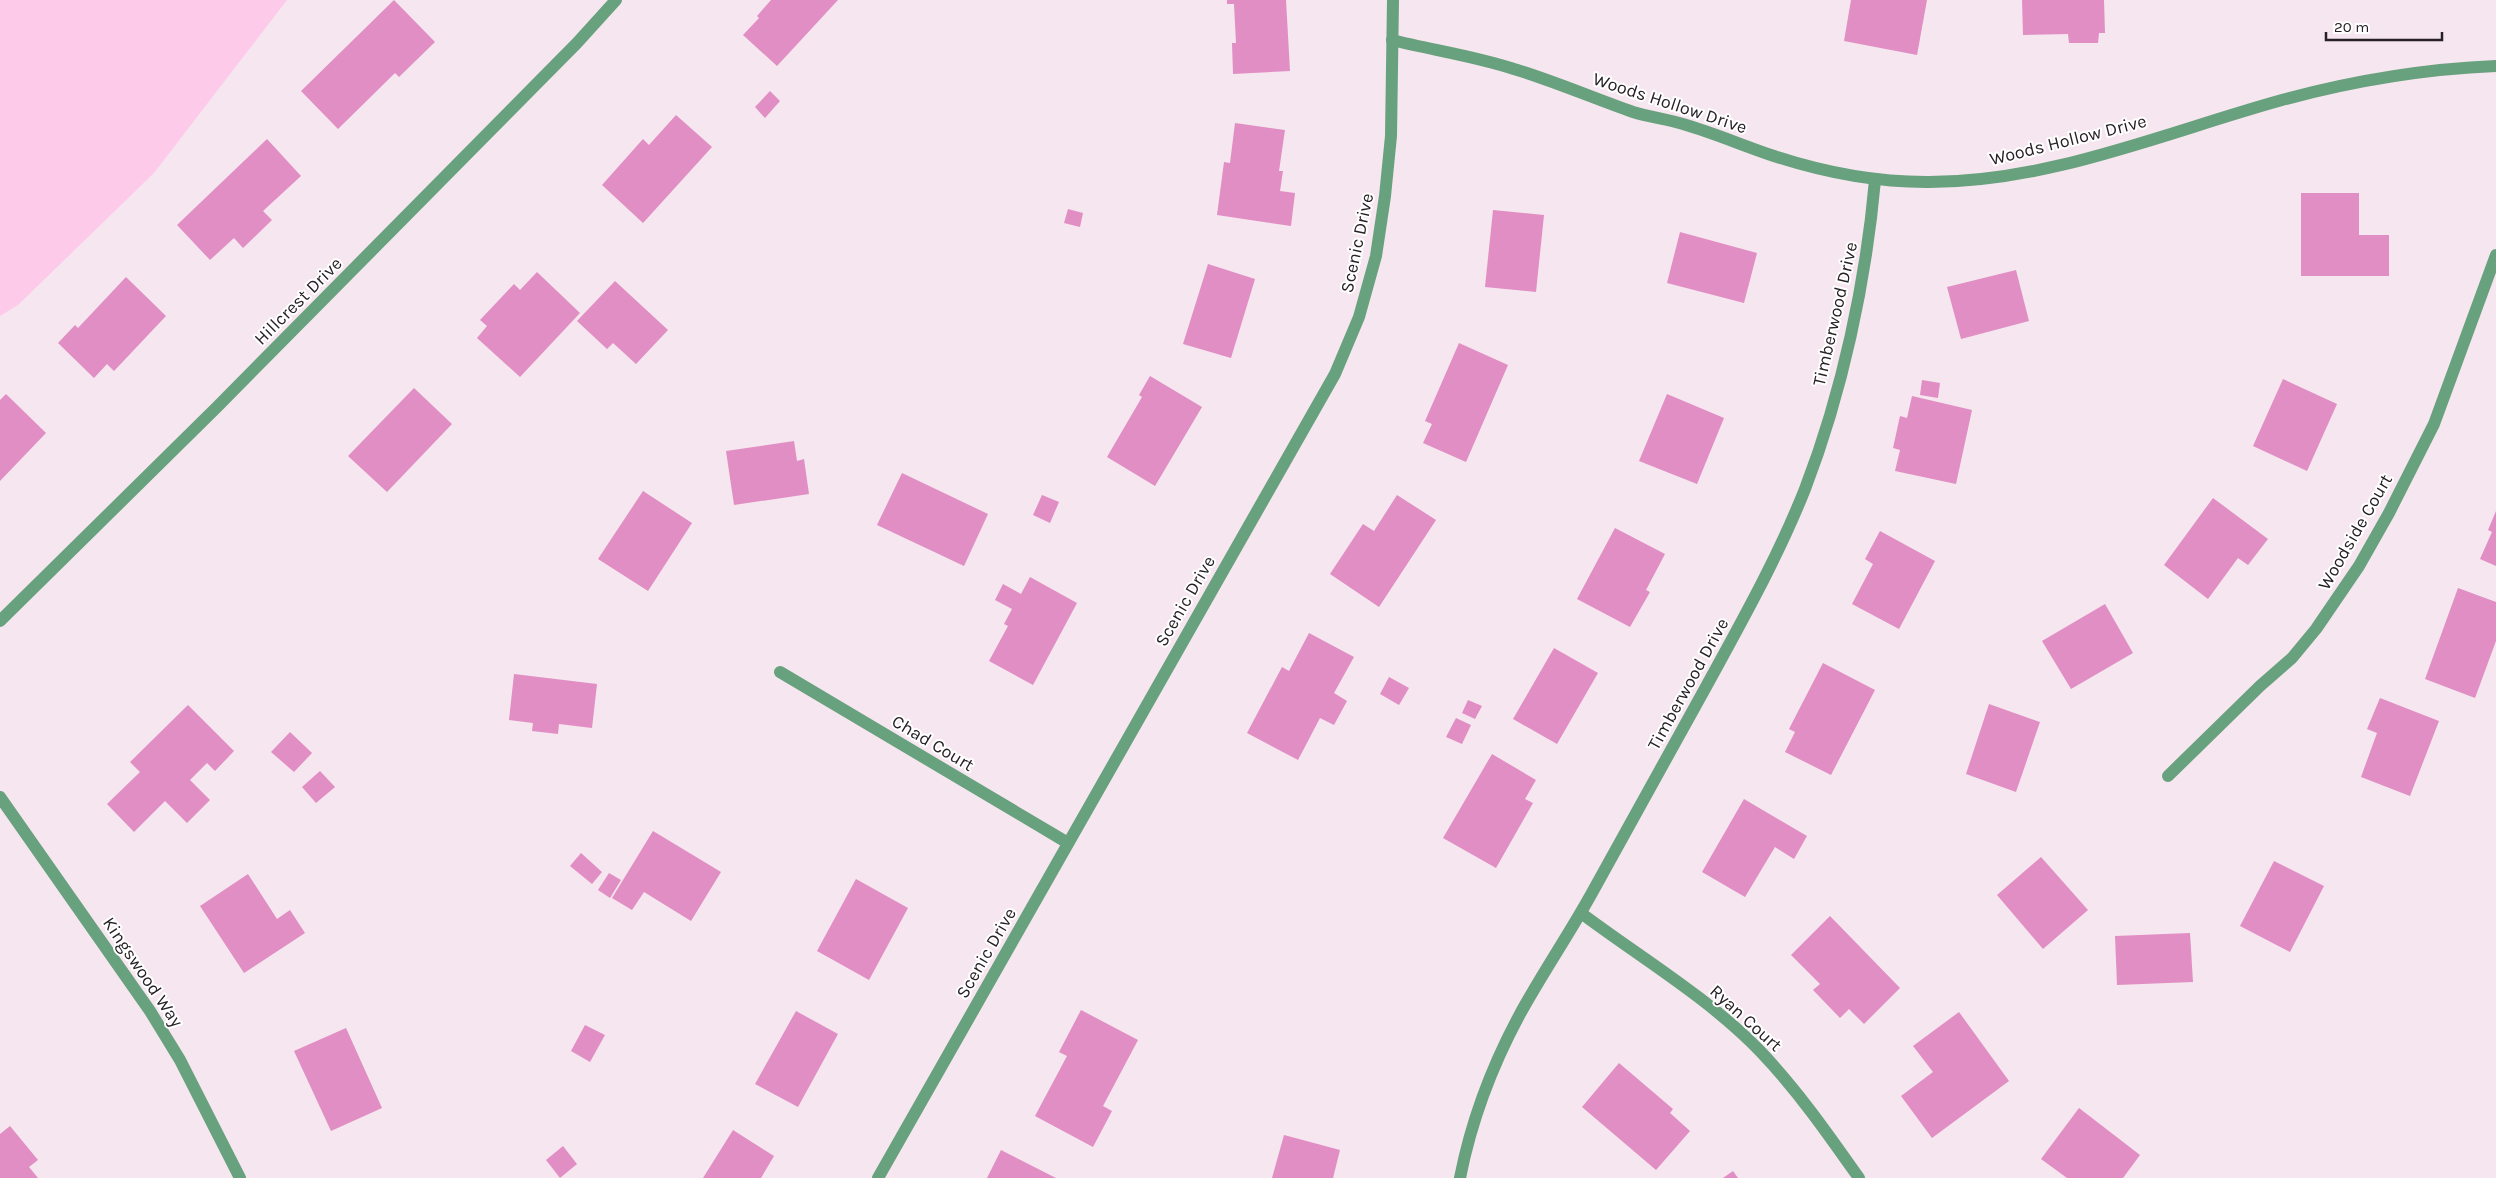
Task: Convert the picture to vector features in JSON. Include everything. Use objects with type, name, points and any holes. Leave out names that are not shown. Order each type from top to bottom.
[{"type":"street","name":"Hillcrest Drive","points":[[0,621],[224,400],[577,43],[616,0]]},
{"type":"street","name":"Scenic Drive","points":[[878,1178],[1335,374],[1359,317],[1376,256],[1386,196],[1392,136],[1392,0]]},
{"type":"street","name":"Woods Hollow Drive","points":[[1392,40],[1513,68],[1636,113],[1682,123],[1776,157],[1825,170],[1875,180],[1927,182],[1969,180],[2030,171],[2082,159],[2284,99],[2368,80],[2439,68],[2496,66]]},
{"type":"street","name":"Timberwood Drive","points":[[1460,1178],[1466,1147],[1491,1080],[1520,1015],[1581,913],[1751,604],[1805,488],[1824,432],[1854,322],[1870,244],[1875,180]]},
{"type":"street","name":"Woodside Court","points":[[2168,776],[2260,686],[2292,658],[2316,629],[2359,566],[2389,513],[2434,424],[2496,255]]},
{"type":"street","name":"Chad Court","points":[[780,672],[1068,843]]},
{"type":"street","name":"Kingswood Way","points":[[0,797],[150,1011],[180,1060],[240,1178]]},
{"type":"street","name":"Ryan Court","points":[[1581,913],[1700,1000],[1760,1052],[1813,1113],[1859,1178]]},
{"type":"shaded area","points":[[0,0],[287,0],[154,173],[18,305],[0,316]]},
{"type":"building","points":[[394,0],[435,42],[399,77],[395,73],[338,129],[301,91]]},
{"type":"building","points":[[771,0],[838,0],[777,66],[743,35],[759,18],[757,16]]},
{"type":"building","points":[[1227,0],[1286,0],[1290,71],[1233,74],[1232,43],[1236,43],[1234,4],[1227,4]]},
{"type":"building","points":[[1851,0],[1927,0],[1917,55],[1844,41]]},
{"type":"building","points":[[2022,0],[2104,0],[2105,33],[2099,33],[2098,43],[2069,43],[2068,34],[2023,35]]},
{"type":"building","points":[[770,91],[780,101],[765,118],[755,107]]},
{"type":"building","points":[[676,115],[712,147],[643,223],[602,185],[643,139],[649,145]]},
{"type":"building","points":[[1235,123],[1285,130],[1279,171],[1283,171],[1280,191],[1295,193],[1291,226],[1217,215],[1224,162],[1230,163]]},
{"type":"building","points":[[267,139],[301,176],[263,211],[272,220],[243,248],[234,238],[210,260],[177,225]]},
{"type":"building","points":[[2301,193],[2359,193],[2359,235],[2389,235],[2389,276],[2301,276]]},
{"type":"building","points":[[1068,209],[1083,213],[1080,227],[1064,223]]},
{"type":"building","points":[[1493,210],[1544,215],[1536,292],[1485,287]]},
{"type":"building","points":[[1680,232],[1757,253],[1744,303],[1667,283]]},
{"type":"building","points":[[1208,264],[1255,279],[1231,358],[1183,344]]},
{"type":"building","points":[[2016,270],[2029,321],[1961,339],[1947,287]]},
{"type":"building","points":[[537,272],[580,313],[520,377],[477,338],[487,326],[480,320],[514,284],[520,290]]},
{"type":"building","points":[[126,277],[166,316],[114,371],[107,364],[94,378],[58,343],[75,325],[78,328]]},
{"type":"building","points":[[615,281],[668,330],[636,364],[613,343],[607,349],[577,321]]},
{"type":"building","points":[[1459,343],[1508,365],[1466,462],[1423,443],[1432,424],[1425,421]]},
{"type":"building","points":[[1150,376],[1202,407],[1155,486],[1107,457],[1142,397],[1139,395]]},
{"type":"building","points":[[2283,379],[2337,404],[2307,471],[2253,446]]},
{"type":"building","points":[[1922,380],[1940,383],[1938,398],[1920,395]]},
{"type":"building","points":[[414,388],[452,424],[387,492],[348,456]]},
{"type":"building","points":[[6,394],[46,433],[0,481],[0,400]]},
{"type":"building","points":[[1667,394],[1724,418],[1697,484],[1639,461]]},
{"type":"building","points":[[1912,396],[1972,410],[1956,484],[1895,471],[1900,450],[1893,448],[1900,416],[1907,418]]},
{"type":"building","points":[[794,441],[797,461],[804,459],[809,494],[734,505],[726,451]]},
{"type":"building","points":[[902,473],[988,514],[964,566],[877,525]]},
{"type":"building","points":[[643,491],[692,523],[648,591],[598,559]]},
{"type":"building","points":[[1042,495],[1059,502],[1050,523],[1033,515]]},
{"type":"building","points":[[1397,495],[1436,520],[1379,607],[1330,574],[1363,524],[1374,531]]},
{"type":"building","points":[[2213,498],[2268,539],[2248,565],[2238,558],[2208,599],[2164,565]]},
{"type":"building","points":[[2496,511],[2496,566],[2480,559],[2492,532],[2488,530]]},
{"type":"building","points":[[1615,528],[1665,554],[1646,590],[1650,592],[1630,627],[1577,599]]},
{"type":"building","points":[[1880,531],[1935,561],[1899,629],[1852,604],[1873,564],[1865,559]]},
{"type":"building","points":[[1030,577],[1077,603],[1033,685],[989,661],[1008,626],[1004,624],[1012,609],[995,600],[1003,584],[1021,594]]},
{"type":"building","points":[[2458,588],[2496,602],[2496,641],[2475,698],[2425,679]]},
{"type":"building","points":[[2105,604],[2133,653],[2071,689],[2042,641]]},
{"type":"building","points":[[1309,633],[1354,657],[1334,693],[1347,701],[1334,725],[1320,718],[1298,760],[1247,733],[1282,667],[1289,671]]},
{"type":"building","points":[[1554,648],[1598,673],[1557,744],[1513,719]]},
{"type":"building","points":[[1823,663],[1875,690],[1831,775],[1785,752],[1795,732],[1789,729]]},
{"type":"building","points":[[514,674],[597,684],[592,728],[559,724],[558,734],[532,731],[533,723],[509,720]]},
{"type":"building","points":[[1389,677],[1409,688],[1399,705],[1380,694]]},
{"type":"building","points":[[2380,698],[2439,721],[2410,796],[2361,777],[2377,733],[2367,729]]},
{"type":"building","points":[[1468,700],[1482,706],[1475,719],[1462,713]]},
{"type":"building","points":[[1989,704],[2040,722],[2016,792],[1966,774]]},
{"type":"building","points":[[188,705],[234,751],[215,771],[207,763],[190,780],[210,800],[187,823],[165,801],[134,832],[107,804],[140,772],[130,762]]},
{"type":"building","points":[[1456,718],[1471,725],[1462,744],[1446,737]]},
{"type":"building","points":[[290,732],[312,753],[294,772],[271,752]]},
{"type":"building","points":[[1492,754],[1536,780],[1525,799],[1533,803],[1496,868],[1443,838]]},
{"type":"building","points":[[320,771],[335,787],[316,803],[302,787]]},
{"type":"building","points":[[1744,799],[1807,836],[1794,859],[1775,847],[1745,897],[1702,872]]},
{"type":"building","points":[[653,831],[721,872],[691,921],[644,892],[632,910],[612,898]]},
{"type":"building","points":[[581,853],[602,872],[592,884],[570,866]]},
{"type":"building","points":[[2041,857],[2088,910],[2043,949],[1997,895]]},
{"type":"building","points":[[2274,861],[2324,886],[2290,952],[2240,926]]},
{"type":"building","points":[[609,873],[621,880],[610,898],[598,890]]},
{"type":"building","points":[[248,874],[277,919],[290,910],[305,933],[244,973],[200,906]]},
{"type":"building","points":[[856,879],[908,908],[869,980],[817,951]]},
{"type":"building","points":[[1830,916],[1900,988],[1864,1024],[1849,1009],[1840,1018],[1813,990],[1820,984],[1791,955]]},
{"type":"building","points":[[2190,933],[2193,982],[2117,985],[2115,936]]},
{"type":"building","points":[[1081,1010],[1138,1040],[1103,1106],[1112,1111],[1093,1147],[1035,1116],[1067,1056],[1059,1052]]},
{"type":"building","points":[[796,1011],[838,1034],[798,1107],[755,1084]]},
{"type":"building","points":[[1959,1012],[2009,1081],[1932,1138],[1901,1096],[1933,1072],[1913,1046]]},
{"type":"building","points":[[585,1025],[605,1035],[590,1062],[571,1051]]},
{"type":"building","points":[[346,1028],[382,1108],[331,1131],[294,1051]]},
{"type":"building","points":[[1619,1063],[1673,1109],[1670,1113],[1690,1131],[1656,1170],[1582,1107]]},
{"type":"building","points":[[2079,1108],[2140,1155],[2123,1178],[2067,1178],[2041,1159]]},
{"type":"building","points":[[10,1126],[38,1160],[29,1167],[38,1178],[0,1178],[0,1134]]},
{"type":"building","points":[[733,1130],[774,1156],[761,1178],[703,1178]]},
{"type":"building","points":[[1284,1135],[1340,1150],[1333,1178],[1272,1178]]},
{"type":"building","points":[[563,1146],[577,1164],[560,1178],[546,1160]]},
{"type":"building","points":[[1001,1150],[1056,1178],[987,1178]]},
{"type":"building","points":[[1733,1171],[1738,1178],[1723,1178]]}]
